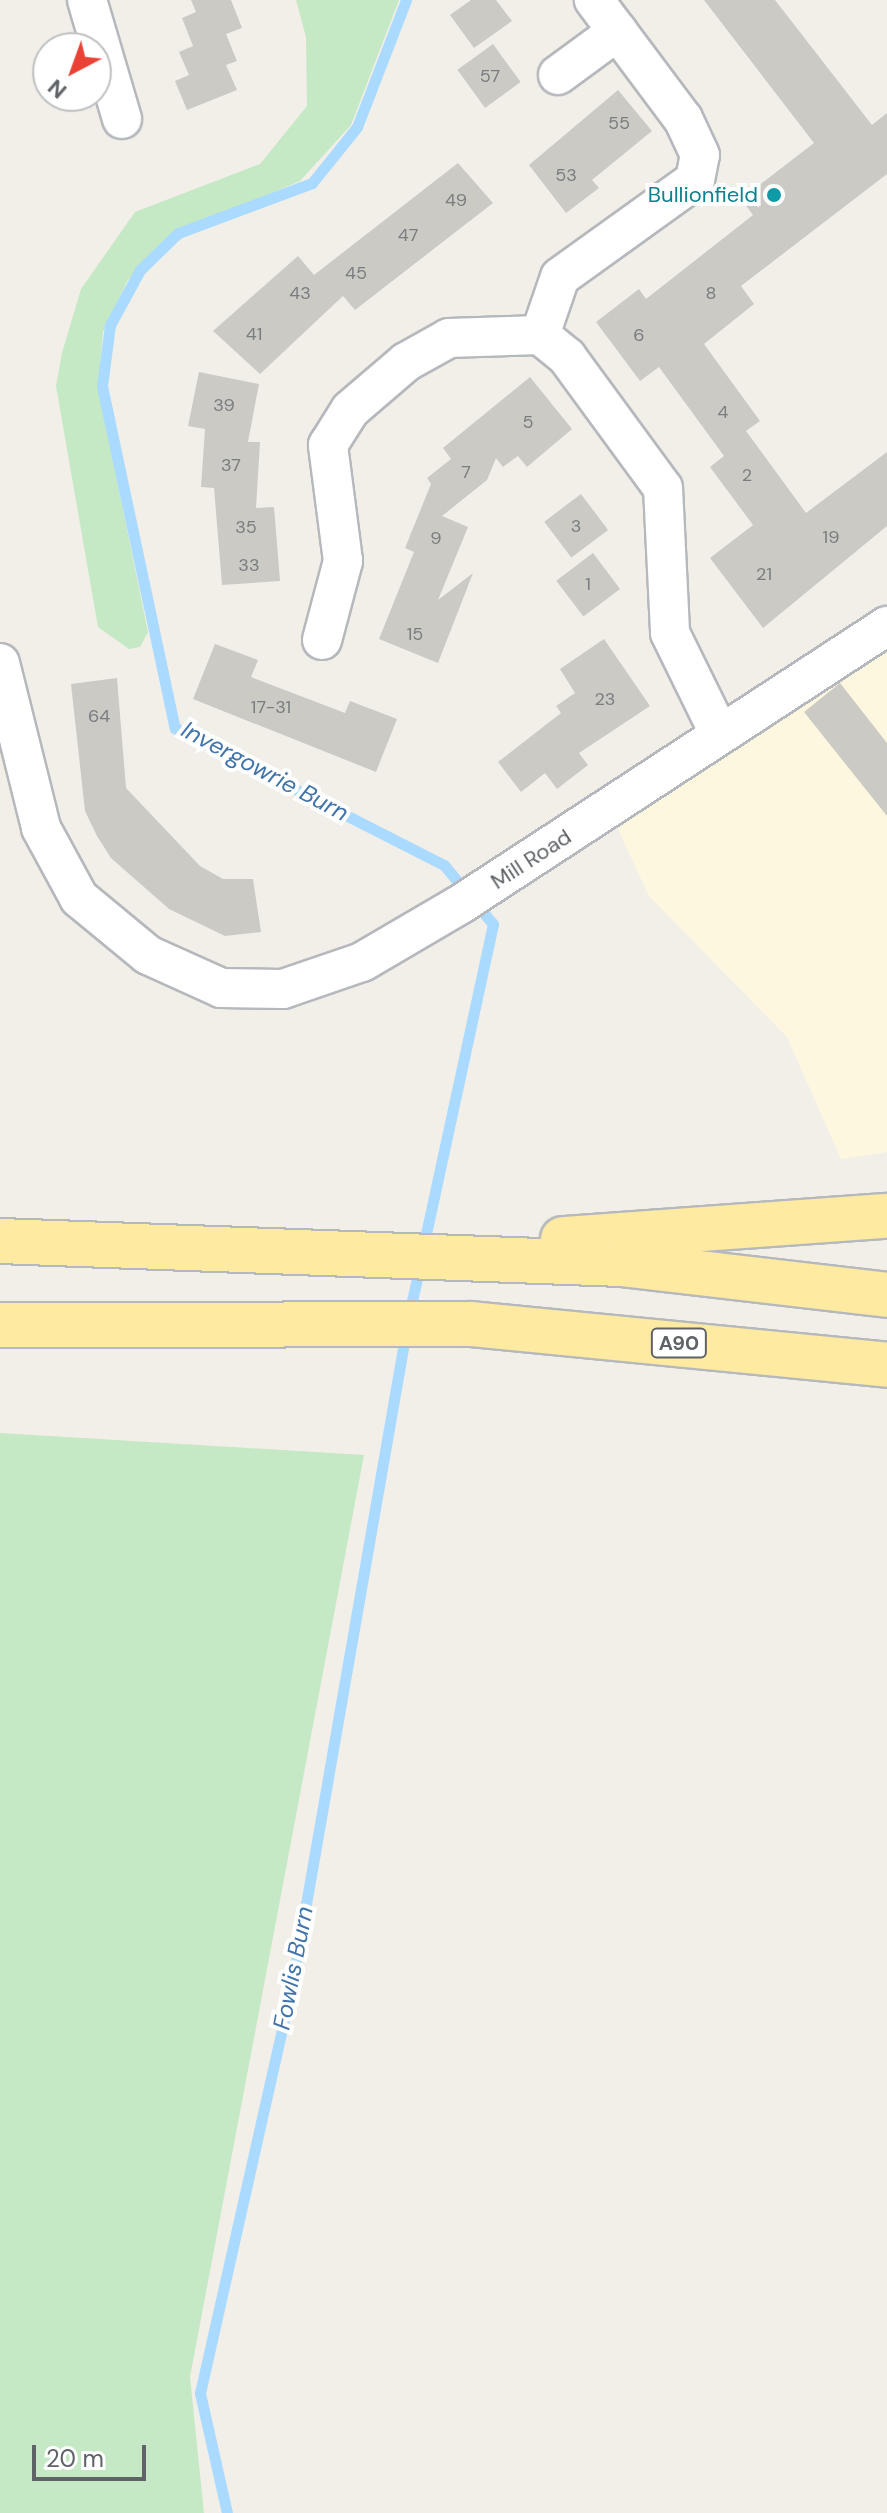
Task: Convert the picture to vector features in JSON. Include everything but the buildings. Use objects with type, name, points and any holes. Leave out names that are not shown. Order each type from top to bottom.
[{"type":"highway","points":[[472,1252],[887,1216]]},
{"type":"highway","points":[[0,1241],[472,1252],[621,1264],[887,1295]]},
{"type":"highway","name":"A90","points":[[0,1325],[215,1320],[471,1324],[887,1365]]},
{"type":"street","points":[[87,0],[122,119]]},
{"type":"street","points":[[540,335],[560,277],[695,180],[700,155],[683,119],[594,0]]},
{"type":"street","points":[[558,75],[618,31]]},
{"type":"street","points":[[322,640],[343,561],[328,445],[350,410],[406,362],[449,338],[540,335],[567,357],[663,488],[670,633],[719,733]]},
{"type":"street","name":"Mill Road","points":[[0,663],[41,828],[79,898],[148,955],[221,988],[283,989],[362,962],[471,898],[887,626]]},
{"type":"shaded area","points":[[887,643],[887,1152],[841,1159],[787,1037],[649,896],[617,827]]},
{"type":"green space","points":[[296,0],[399,0],[351,125],[300,181],[168,237],[128,280],[103,332],[98,387],[148,632],[140,647],[129,649],[98,627],[56,386],[62,353],[81,289],[135,212],[260,164],[307,106],[306,37]]},
{"type":"green space","points":[[0,1433],[364,1455],[190,2377],[204,2513],[0,2513]]},
{"type":"waterway","name":"Invergowrie Burn","points":[[406,0],[357,127],[312,183],[178,233],[140,270],[110,325],[102,386],[175,728],[444,865],[493,924],[423,1248]]},
{"type":"waterway","name":"Invergowrie Burn","points":[[409,1314],[420,1265]]},
{"type":"waterway","name":"Fowlis Burn","points":[[227,2513],[200,2393],[291,1990],[406,1331]]},
{"type":"place","name":"Bullionfield","points":[[774,195]]}]
